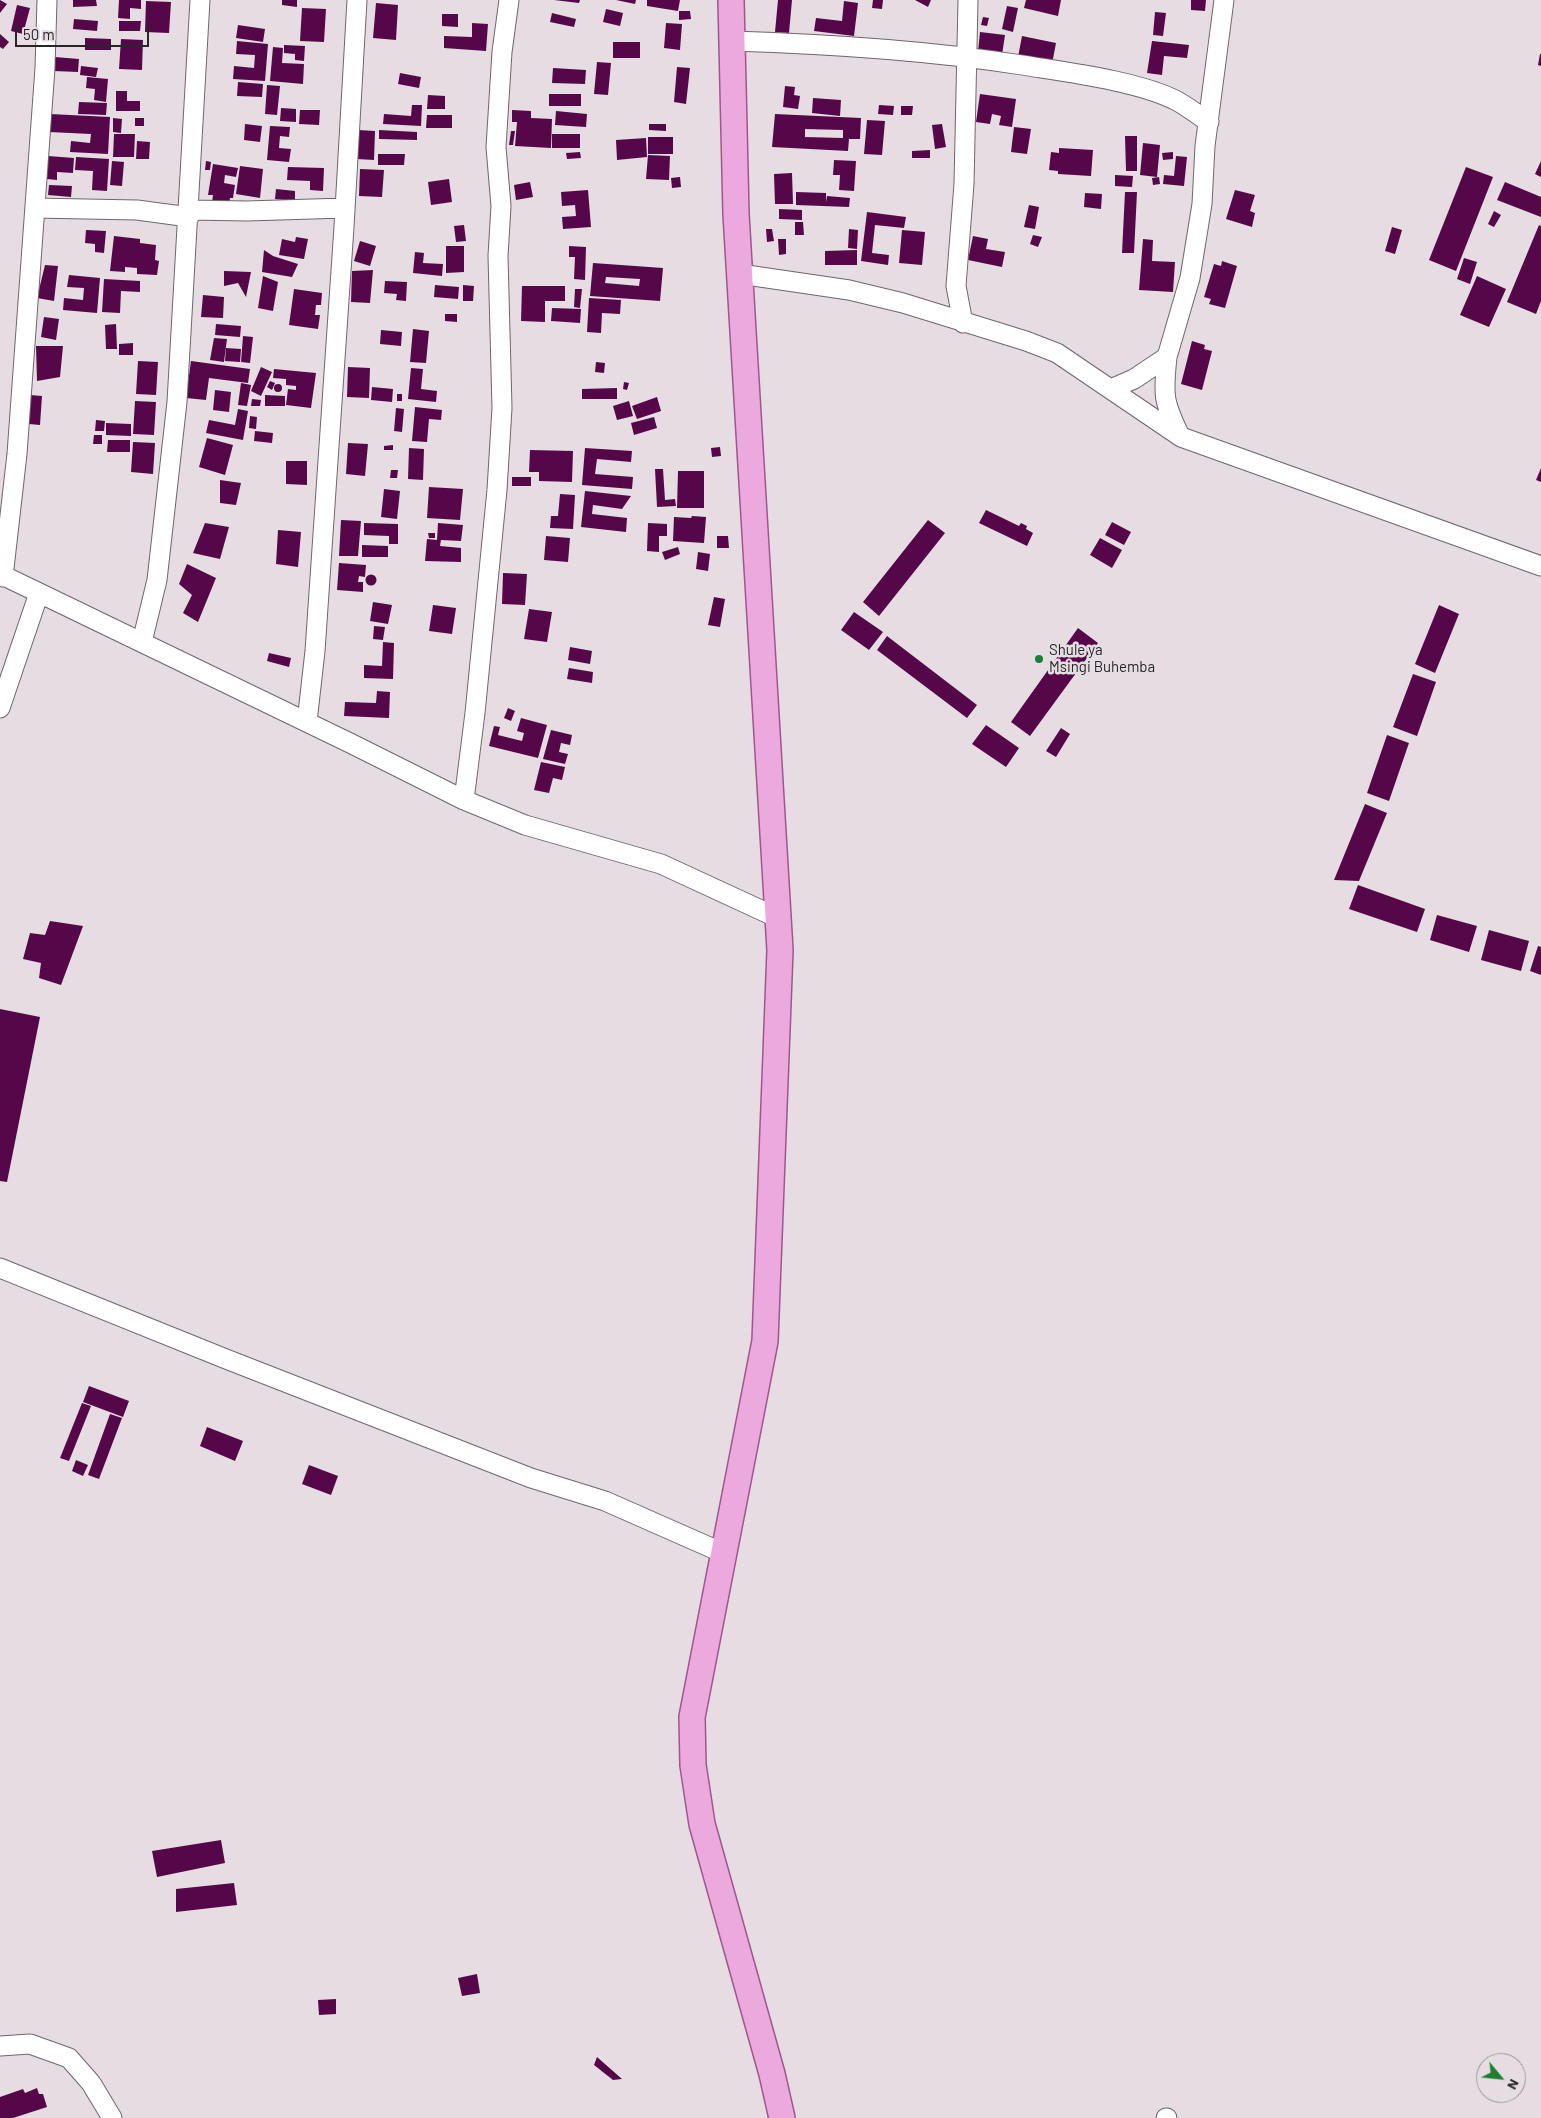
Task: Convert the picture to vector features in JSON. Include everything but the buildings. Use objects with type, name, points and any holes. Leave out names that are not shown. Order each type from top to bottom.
[{"type":"main road","points":[[731,0],[740,274],[780,950],[765,1341],[692,1717],[693,1765],[702,1824],[772,2074],[782,2118]]},
{"type":"street","points":[[47,0],[35,208],[17,454],[2,575],[464,800],[525,825],[661,864],[778,918]]},
{"type":"street","points":[[142,642],[157,580],[177,402],[200,0]]},
{"type":"street","points":[[307,722],[315,651],[357,0]]},
{"type":"street","points":[[464,800],[475,713],[502,408],[498,256],[501,206],[496,147],[502,52],[509,0]]},
{"type":"street","points":[[963,323],[956,286],[964,184],[968,0]]},
{"type":"street","points":[[1181,437],[1168,410],[1164,392],[1167,357],[1190,278],[1202,204],[1209,122],[1224,0]]},
{"type":"street","points":[[732,40],[894,48],[967,56],[1059,71],[1133,86],[1176,101],[1209,122]]},
{"type":"street","points":[[35,208],[189,213],[345,208]]},
{"type":"street","points":[[740,274],[848,290],[903,303],[1026,341],[1057,353],[1181,437],[1541,566]]},
{"type":"street","points":[[1111,389],[1134,379],[1167,357]]},
{"type":"street","points":[[0,708],[38,593]]},
{"type":"street","points":[[0,1268],[530,1478],[605,1501],[723,1553]]},
{"type":"street","points":[[0,2046],[30,2044],[69,2058],[91,2083],[112,2118]]},
{"type":"place","name":"Shule ya Msingi Buhemba","points":[[1039,659]]}]
